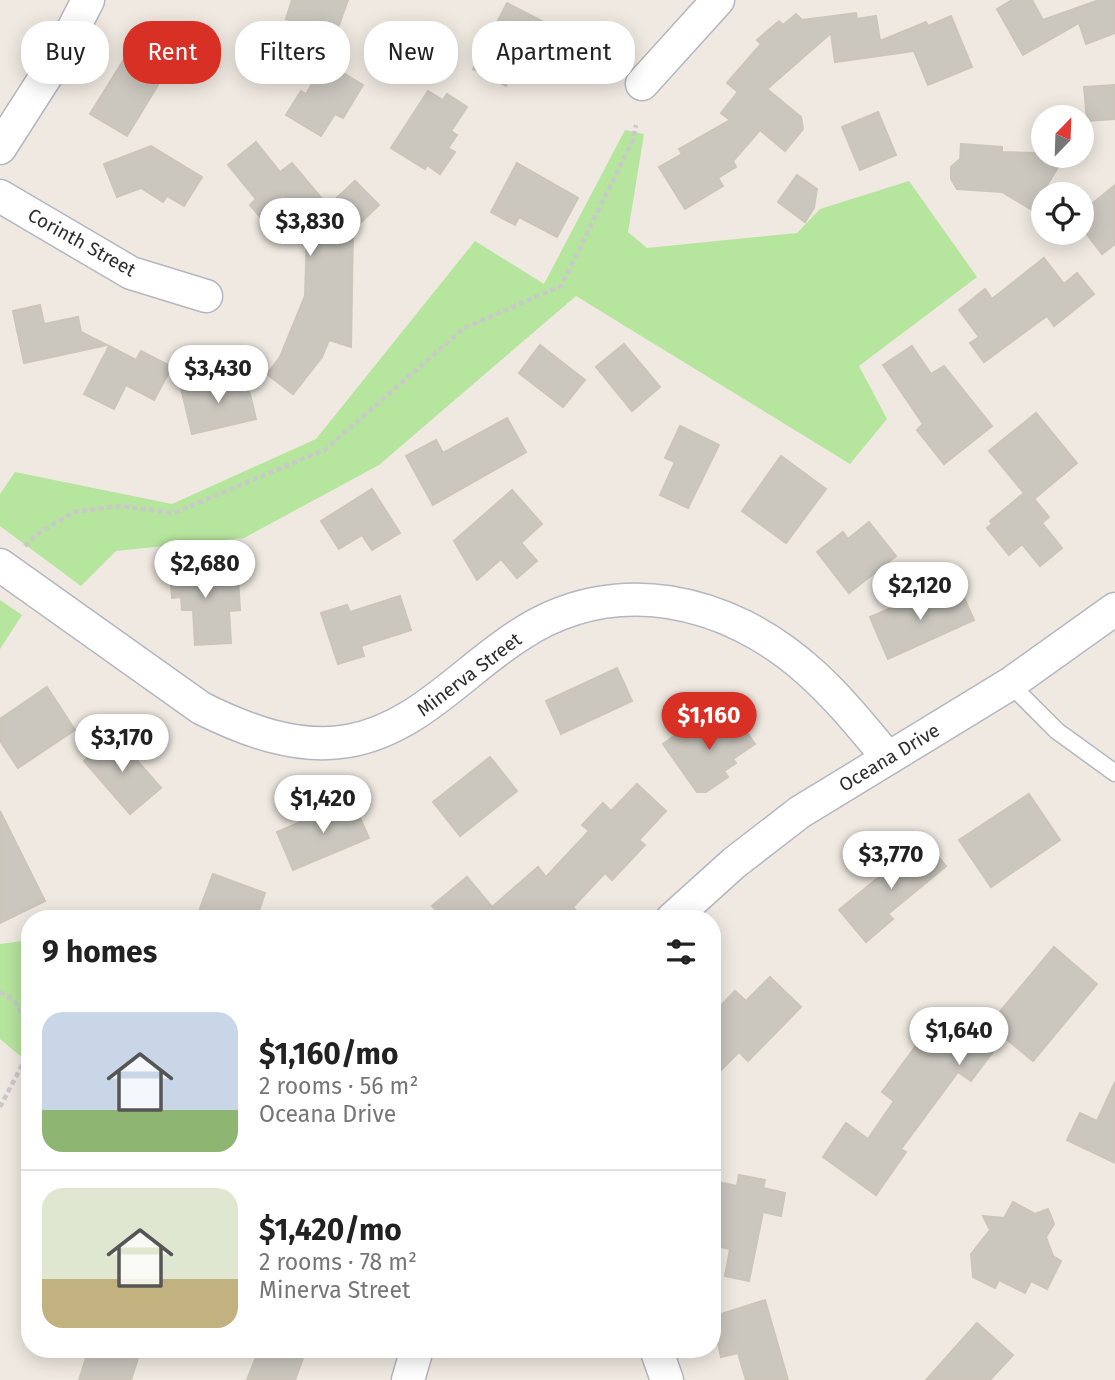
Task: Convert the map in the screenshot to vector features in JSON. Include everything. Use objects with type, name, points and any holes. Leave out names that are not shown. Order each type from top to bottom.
[{"type":"street","points":[[0,148],[62,51],[88,0]]},
{"type":"street","points":[[642,84],[718,0]]},
{"type":"street","name":"Corinth Street","points":[[0,196],[131,272],[206,296]]},
{"type":"street","name":"Minerva Street","points":[[9,558],[201,708],[236,725],[272,737],[309,743],[347,742],[372,735],[406,720],[435,701],[519,635],[555,616],[590,604],[629,599],[668,601],[708,610],[748,628],[809,671],[844,705],[888,758]]},
{"type":"street","name":"Oceana Drive","points":[[682,910],[734,863],[800,812],[1010,684],[1115,609]]},
{"type":"street","points":[[408,1380],[414,1358]]},
{"type":"street","points":[[659,1358],[667,1380]]},
{"type":"lane","points":[[1010,684],[1057,731],[1115,774]]},
{"type":"path","points":[[9,558],[37,534],[74,512],[120,506],[174,513],[326,449],[464,328],[561,286],[633,140],[636,125]]},
{"type":"path","points":[[0,992],[13,1000],[21,1011]]},
{"type":"path","points":[[0,1107],[21,1067]]},
{"type":"green space","points":[[625,130],[644,134],[628,232],[647,248],[797,233],[820,209],[909,181],[977,277],[859,366],[887,419],[850,464],[576,296],[379,465],[244,538],[116,551],[81,586],[0,526],[0,494],[15,472],[172,504],[316,439],[475,241],[544,284]]},
{"type":"green space","points":[[0,600],[22,615],[0,649]]},
{"type":"green space","points":[[21,941],[21,1056],[0,1039],[0,944]]},
{"type":"building","points":[[292,0],[348,0],[340,21],[286,19]]},
{"type":"building","points":[[1012,0],[1032,0],[1043,20],[1099,0],[1115,0],[1115,33],[1086,44],[1079,23],[1023,55],[997,9]]},
{"type":"building","points":[[507,3],[542,21],[498,21]]},
{"type":"building","points":[[856,13],[857,19],[876,16],[880,41],[926,22],[928,26],[951,16],[972,67],[928,85],[914,51],[835,62],[831,33],[767,89],[801,117],[803,129],[785,151],[760,130],[733,161],[736,167],[718,178],[723,186],[685,209],[659,167],[682,154],[679,149],[730,120],[721,113],[738,92],[727,83],[761,44],[757,40],[779,21],[783,25],[796,14],[802,20]]},
{"type":"building","points":[[123,61],[123,84],[159,84],[127,136],[90,114]]},
{"type":"building","points":[[350,77],[363,85],[343,118],[335,114],[321,136],[286,115],[301,91],[306,94],[312,84],[350,84]]},
{"type":"building","points":[[1115,85],[1115,119],[1094,120],[1094,105],[1086,105],[1084,87]]},
{"type":"building","points":[[428,91],[443,100],[447,94],[467,107],[451,131],[457,135],[448,148],[455,152],[440,174],[427,165],[425,169],[391,148]]},
{"type":"building","points":[[878,112],[896,155],[860,170],[842,127]]},
{"type":"building","points":[[256,142],[280,172],[292,163],[328,206],[355,181],[379,205],[353,230],[351,347],[329,340],[322,357],[293,394],[267,374],[280,357],[305,296],[308,199],[270,229],[250,205],[256,199],[228,165]]},
{"type":"building","points":[[961,144],[1002,147],[1002,152],[1031,153],[1031,168],[1057,168],[1049,182],[1031,182],[1031,209],[1002,192],[957,189],[951,179],[951,167],[960,159]]},
{"type":"building","points":[[151,146],[202,177],[184,206],[167,196],[163,202],[141,188],[117,197],[104,164]]},
{"type":"building","points":[[517,163],[578,198],[557,237],[519,217],[515,225],[491,212]]},
{"type":"building","points":[[797,175],[817,189],[814,208],[805,222],[778,202]]},
{"type":"building","points":[[1115,185],[1115,244],[1102,254],[1094,244],[1094,202]]},
{"type":"building","points":[[1044,258],[1064,284],[1077,273],[1094,294],[1054,326],[1047,316],[984,362],[970,343],[979,337],[959,310],[985,289],[992,299]]},
{"type":"building","points":[[40,305],[44,324],[78,317],[81,332],[107,345],[24,363],[13,311]]},
{"type":"building","points":[[624,344],[660,387],[632,411],[596,367]]},
{"type":"building","points":[[540,345],[585,380],[563,407],[519,373]]},
{"type":"building","points":[[109,346],[136,360],[141,351],[172,367],[154,400],[126,385],[114,409],[84,394]]},
{"type":"building","points":[[912,346],[931,374],[944,366],[992,426],[944,464],[917,430],[923,424],[883,365]]},
{"type":"building","points":[[230,376],[231,385],[247,382],[256,419],[192,434],[181,388]]},
{"type":"building","points":[[1036,413],[1077,463],[1034,499],[1049,517],[1042,523],[1062,548],[1040,566],[1022,544],[1009,555],[987,528],[992,524],[990,521],[1024,493],[989,451]]},
{"type":"building","points":[[507,418],[526,452],[433,505],[406,456],[436,440],[443,453]]},
{"type":"building","points":[[680,426],[719,445],[688,508],[660,495],[675,462],[665,458]]},
{"type":"building","points":[[781,456],[826,489],[786,543],[742,511]]},
{"type":"building","points":[[372,489],[400,533],[372,550],[362,535],[339,549],[321,521]]},
{"type":"building","points":[[512,490],[542,524],[521,543],[537,561],[517,578],[501,559],[477,580],[454,541]]},
{"type":"building","points":[[869,522],[896,556],[849,593],[817,552],[843,532],[848,539]]},
{"type":"building","points":[[206,559],[207,578],[238,577],[240,610],[229,611],[231,643],[195,645],[193,610],[182,610],[181,597],[172,598],[169,561]]},
{"type":"building","points":[[960,589],[974,620],[888,659],[870,617],[921,595],[924,604]]},
{"type":"building","points":[[400,596],[411,630],[361,646],[364,656],[338,664],[321,613],[347,605],[350,612]]},
{"type":"building","points":[[617,668],[632,701],[561,734],[546,701]]},
{"type":"building","points":[[47,687],[75,730],[18,768],[0,741],[0,719]]},
{"type":"building","points":[[734,714],[755,744],[733,759],[736,763],[724,771],[728,777],[706,792],[697,792],[663,744],[695,721],[704,734]]},
{"type":"building","points":[[114,734],[161,788],[130,814],[84,761]]},
{"type":"building","points":[[490,757],[517,791],[460,836],[433,802]]},
{"type":"building","points":[[637,784],[666,811],[639,840],[645,845],[612,880],[605,873],[573,907],[576,910],[435,910],[432,906],[467,877],[492,907],[538,867],[546,877],[589,831],[582,825],[603,803],[611,811]]},
{"type":"building","points":[[1029,794],[1060,840],[991,887],[959,840]]},
{"type":"building","points":[[352,800],[369,838],[293,870],[277,832]]},
{"type":"building","points":[[0,811],[45,901],[21,910],[21,913],[0,923]]},
{"type":"building","points":[[924,840],[946,866],[888,914],[893,919],[866,942],[839,910]]},
{"type":"building","points":[[213,874],[265,893],[259,910],[199,910]]},
{"type":"building","points":[[1054,947],[1097,984],[1033,1061],[1004,1037],[971,1081],[958,1072],[901,1149],[906,1152],[876,1195],[823,1157],[846,1123],[868,1139],[894,1101],[882,1092],[932,1024],[968,1050]]},
{"type":"building","points":[[770,977],[801,1007],[748,1061],[739,1052],[721,1070],[721,1006],[735,991],[746,1001]]},
{"type":"building","points":[[1115,1082],[1115,1163],[1067,1140],[1080,1113],[1097,1121]]},
{"type":"building","points":[[739,1175],[765,1180],[763,1188],[785,1193],[781,1216],[763,1212],[749,1281],[725,1276],[730,1249],[721,1247],[722,1183],[737,1186]]},
{"type":"building","points":[[1013,1202],[1035,1214],[1048,1209],[1054,1224],[1046,1237],[1053,1256],[1061,1261],[1047,1289],[1031,1281],[1025,1293],[999,1280],[995,1288],[973,1277],[971,1254],[990,1230],[983,1216],[1004,1218]]},
{"type":"building","points":[[765,1300],[788,1380],[746,1380],[738,1353],[721,1357],[721,1314]]},
{"type":"building","points":[[977,1323],[1013,1355],[990,1380],[926,1380]]},
{"type":"building","points":[[86,1358],[138,1358],[131,1380],[79,1380]]},
{"type":"building","points":[[256,1358],[303,1358],[295,1380],[247,1380]]}]
